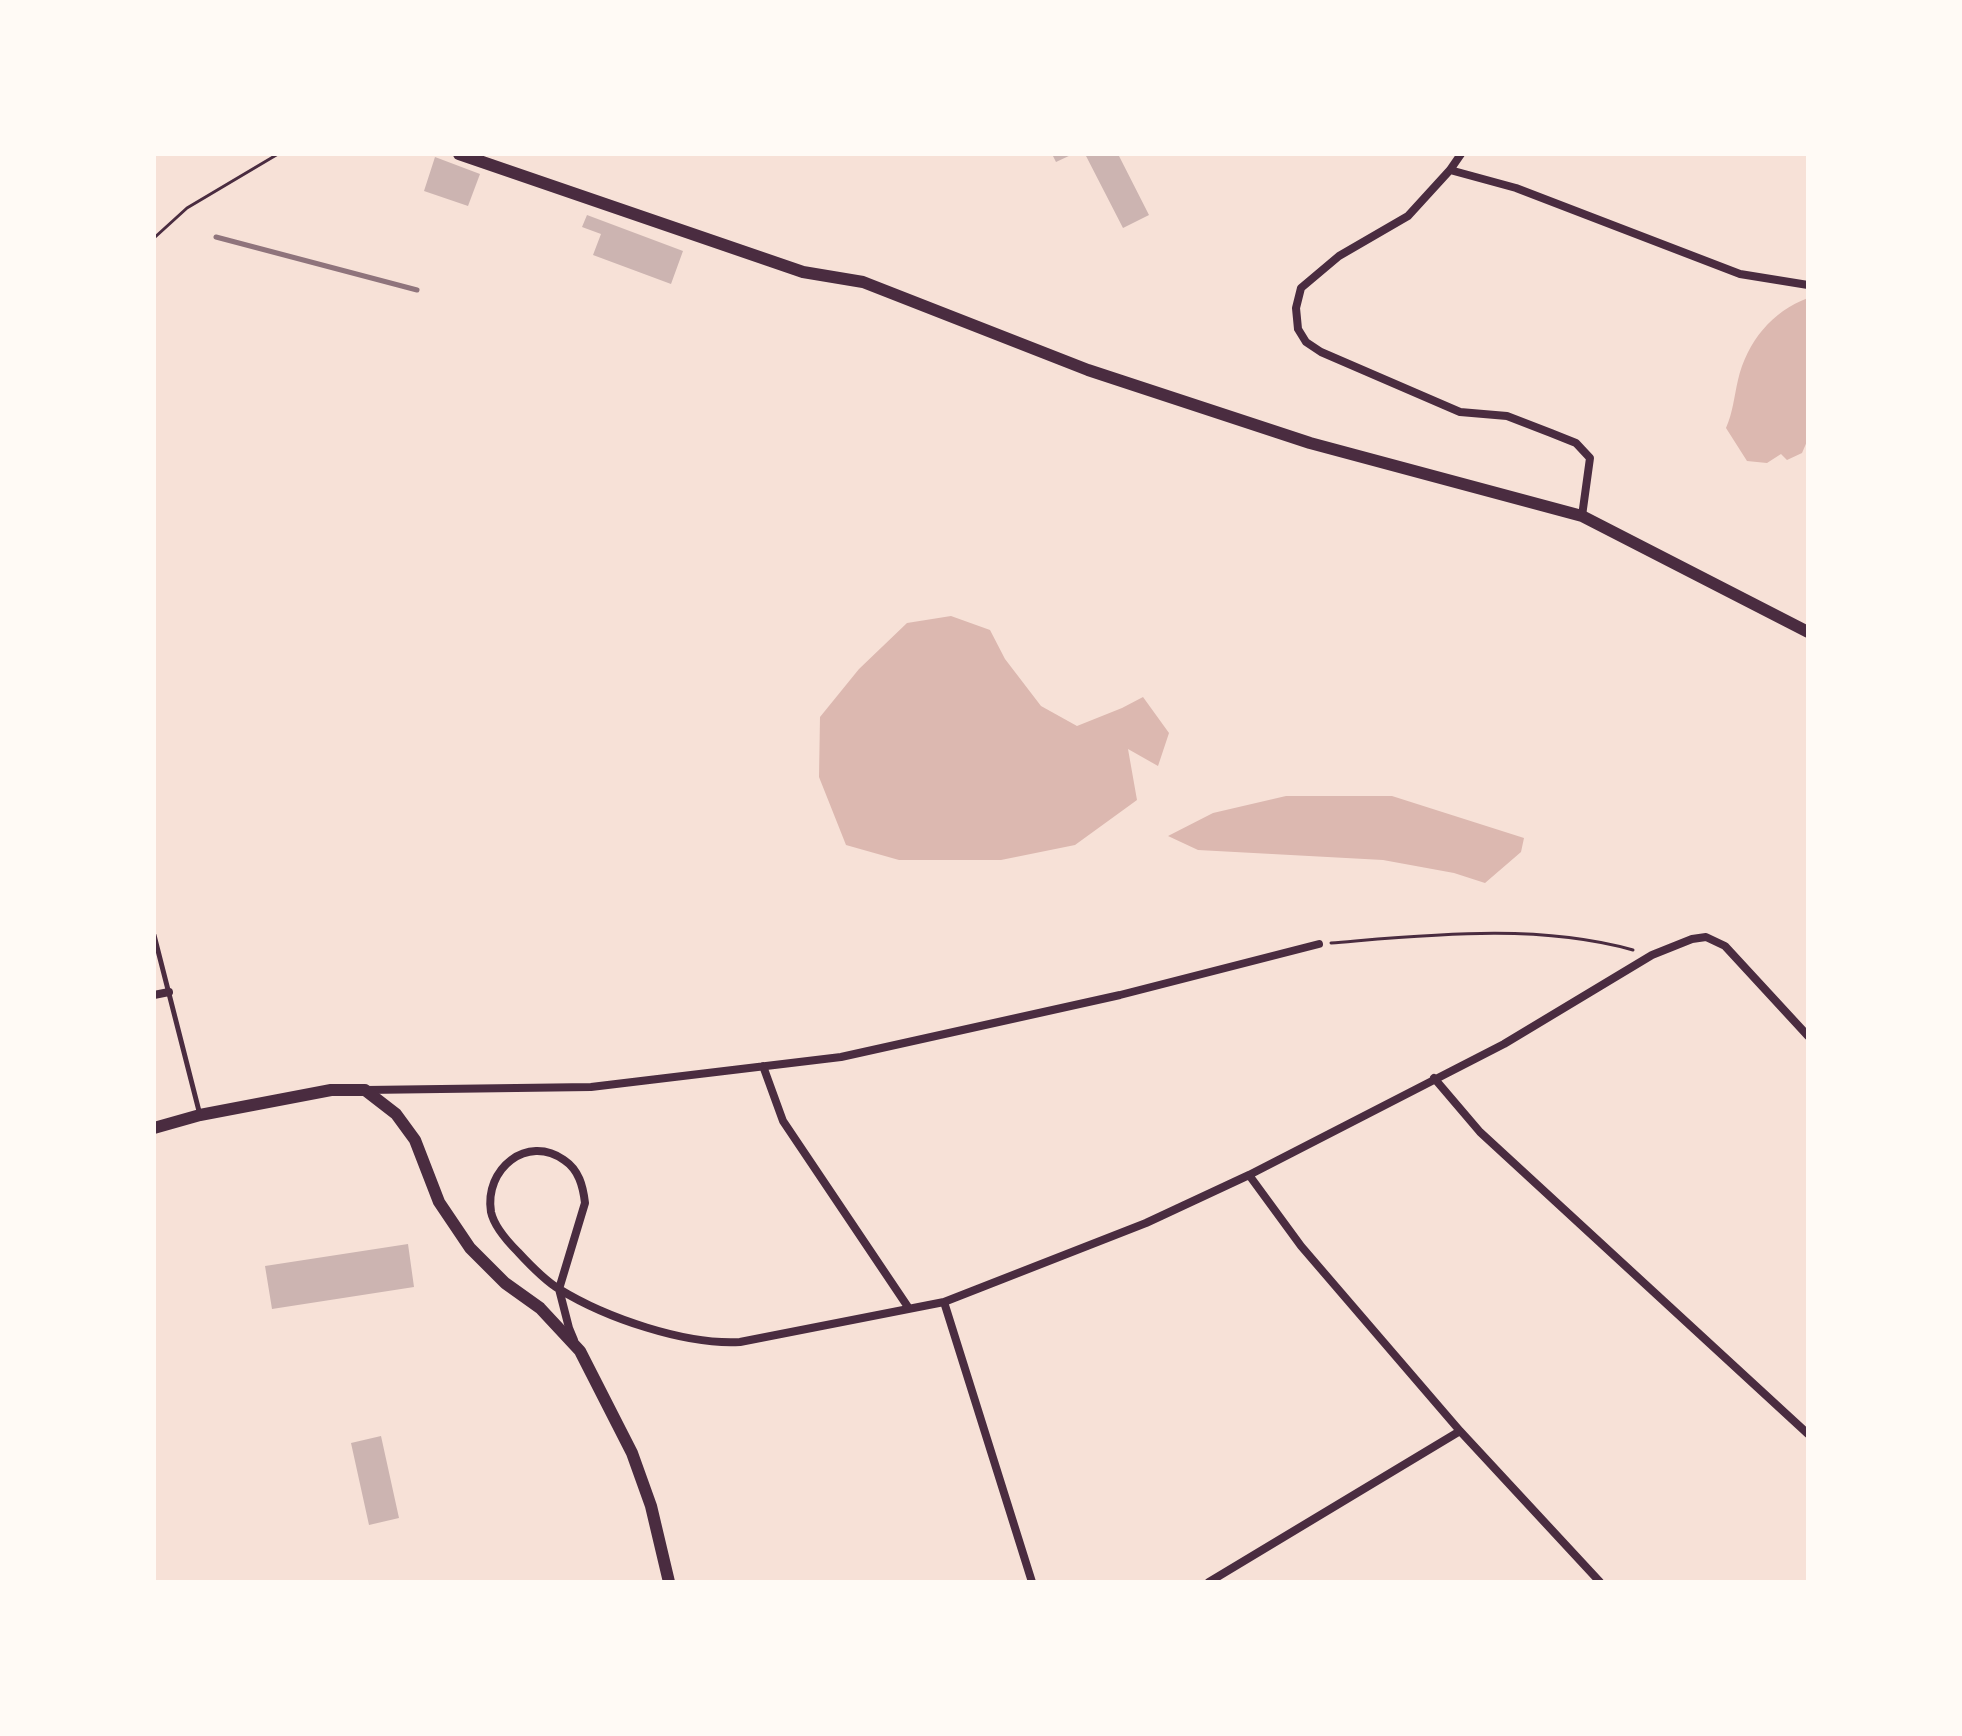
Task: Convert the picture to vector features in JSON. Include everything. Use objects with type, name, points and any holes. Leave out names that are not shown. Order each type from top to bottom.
[{"type":"street","points":[[459,154],[803,272],[863,282],[1088,370],[1310,443],[1582,516],[1808,632]]},
{"type":"street","points":[[1461,154],[1408,216],[1339,256],[1301,288],[1296,308],[1298,329],[1306,342],[1321,352],[1445,406],[1460,412],[1507,416],[1576,443],[1590,458],[1582,516]]},
{"type":"street","points":[[1450,170],[1516,188],[1740,274],[1808,285]]},
{"type":"street","points":[[669,1582],[651,1506],[632,1453],[569,1328],[559,1289],[585,1203],[583,1188],[569,1163],[543,1150],[528,1150],[504,1164],[492,1192],[491,1213],[508,1242],[559,1289],[639,1324],[719,1343],[766,1338],[944,1302],[1146,1223],[1249,1175],[1504,1044],[1652,955],[1692,939],[1706,937],[1725,946],[1808,1036]]},
{"type":"street","points":[[154,1128],[200,1115],[331,1090],[591,1087],[841,1057],[1120,995],[1319,944]]},
{"type":"street","points":[[154,995],[169,992]]},
{"type":"street","points":[[763,1066],[783,1121],[908,1307]]},
{"type":"street","points":[[1434,1078],[1480,1132],[1808,1434]]},
{"type":"street","points":[[365,1090],[396,1114],[415,1140],[439,1202],[470,1248],[505,1283],[540,1308],[580,1351]]},
{"type":"street","points":[[1249,1175],[1301,1246],[1460,1431],[1600,1582]]},
{"type":"street","points":[[944,1302],[1032,1582]]},
{"type":"street","points":[[1209,1582],[1460,1431]]},
{"type":"lane","points":[[154,935],[200,1115]]},
{"type":"path","points":[[154,238],[187,208],[278,154]]},
{"type":"path","points":[[1319,944],[1468,932],[1600,941],[1652,955]]},
{"type":"shaded area","points":[[1808,298],[1808,439],[1802,453],[1787,460],[1781,454],[1767,463],[1747,461],[1726,428],[1742,366],[1755,341],[1772,320]]},
{"type":"shaded area","points":[[951,616],[990,630],[1005,659],[1041,706],[1077,726],[1143,697],[1169,733],[1158,766],[1128,749],[1137,800],[1075,845],[1001,860],[899,860],[846,845],[819,777],[820,717],[859,669],[907,623]]},
{"type":"shaded area","points":[[1286,796],[1392,796],[1524,838],[1521,852],[1485,883],[1454,873],[1383,860],[1198,850],[1168,836],[1213,813]]},
{"type":"building","points":[[1052,154],[1073,154],[1056,162]]},
{"type":"building","points":[[1085,154],[1118,154],[1149,215],[1123,228]]},
{"type":"building","points":[[435,157],[480,174],[468,206],[424,191]]},
{"type":"building","points":[[587,215],[683,251],[671,284],[593,255],[601,234],[582,227]]},
{"type":"building","points":[[408,1244],[414,1287],[272,1309],[265,1266]]},
{"type":"building","points":[[381,1436],[399,1518],[369,1525],[351,1443]]},
{"type":"railway","points":[[216,237],[417,290]]}]
